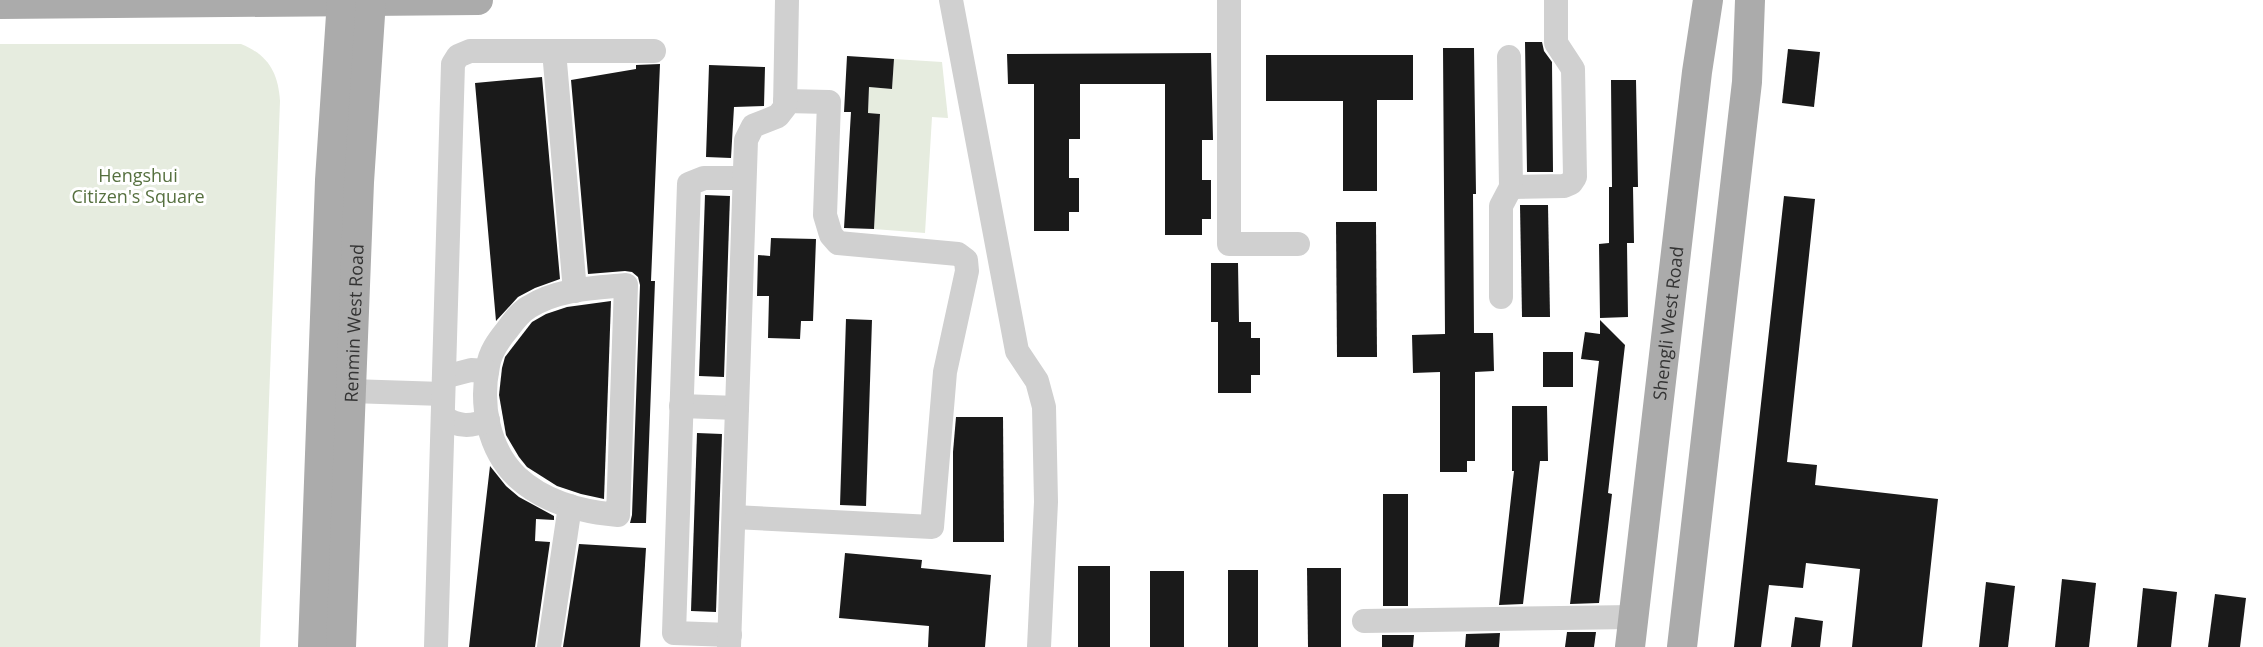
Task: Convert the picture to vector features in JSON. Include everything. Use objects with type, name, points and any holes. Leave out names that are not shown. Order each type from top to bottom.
[{"type":"main road","points":[[0,4],[478,0]]},
{"type":"main road","name":"Shengli West Road","points":[[1630,647],[1694,95],[1708,0]]},
{"type":"main road","points":[[1682,647],[1747,82],[1750,0]]},
{"type":"main road","name":"Renmin West Road","points":[[341,647],[359,182],[357,1]]},
{"type":"main road","name":"Renmin West Road","points":[[314,647],[330,180],[357,1]]},
{"type":"street","points":[[744,178],[704,178],[689,184],[674,633],[730,641],[746,141],[753,126],[778,116],[785,107],[788,0]]},
{"type":"street","points":[[951,0],[1017,351],[1037,381],[1044,407],[1046,502],[1039,647]]},
{"type":"street","points":[[1228,0],[1229,244],[1298,244]]},
{"type":"street","points":[[1511,187],[1564,186],[1571,183],[1575,177],[1573,69],[1556,43],[1556,0]]},
{"type":"street","points":[[436,647],[453,64],[458,56],[470,51],[654,51]]},
{"type":"street","points":[[554,51],[575,291]]},
{"type":"street","points":[[1501,297],[1500,207],[1511,187],[1509,57]]},
{"type":"street","points":[[734,516],[932,527],[945,372],[967,271],[966,260],[958,254],[838,243],[831,235],[825,215],[829,102],[785,101]]},
{"type":"street","points":[[626,285],[618,515],[590,513],[570,506],[534,490],[516,476],[499,452],[491,434],[485,395],[487,371],[495,346],[512,322],[526,308],[544,299],[575,291],[626,285]]},
{"type":"street","points":[[350,392],[443,396],[471,370],[487,371]]},
{"type":"street","points":[[443,396],[454,424],[465,426],[488,420]]},
{"type":"street","points":[[681,406],[737,408]]},
{"type":"street","points":[[549,647],[570,506]]},
{"type":"street","points":[[1364,621],[1633,617]]},
{"type":"green space","name":"Hengshui Citizen's Square","points":[[0,44],[241,44],[265,59],[274,73],[280,101],[260,647],[0,647]]},
{"type":"green space","points":[[894,59],[942,62],[948,118],[932,117],[925,233],[874,229],[880,114],[868,113],[869,87],[892,89]]},
{"type":"building","points":[[1525,42],[1542,42],[1544,51],[1552,62],[1553,172],[1527,172]]},
{"type":"building","points":[[1443,48],[1474,48],[1476,194],[1473,194],[1474,333],[1493,333],[1494,371],[1475,372],[1475,461],[1467,461],[1467,472],[1440,472],[1440,372],[1413,373],[1412,335],[1445,334]]},
{"type":"building","points":[[1788,49],[1820,52],[1814,107],[1782,103]]},
{"type":"building","points":[[1211,53],[1213,140],[1202,140],[1202,180],[1211,180],[1211,219],[1202,219],[1202,235],[1165,235],[1165,84],[1080,84],[1080,139],[1069,139],[1069,178],[1079,178],[1079,212],[1069,212],[1069,231],[1034,231],[1034,84],[1008,84],[1007,54]]},
{"type":"building","points":[[1266,55],[1413,55],[1413,100],[1377,100],[1377,191],[1343,191],[1343,101],[1266,101]]},
{"type":"building","points":[[847,56],[894,59],[892,89],[869,87],[868,113],[880,114],[874,229],[844,228],[851,112],[844,112]]},
{"type":"building","points":[[660,64],[651,281],[655,281],[646,523],[630,523],[640,285],[638,277],[632,272],[588,274],[571,80],[636,69],[636,65]]},
{"type":"building","points":[[709,65],[765,67],[764,106],[734,107],[731,158],[706,157]]},
{"type":"building","points":[[542,77],[560,279],[518,297],[496,321],[475,83]]},
{"type":"building","points":[[1611,80],[1636,80],[1638,187],[1633,187],[1634,243],[1627,243],[1628,317],[1600,318],[1599,244],[1609,243],[1609,187],[1612,187]]},
{"type":"building","points":[[705,195],[730,196],[724,377],[699,376]]},
{"type":"building","points":[[1784,196],[1815,199],[1787,462],[1817,465],[1815,485],[1938,499],[1922,647],[1852,647],[1860,569],[1806,563],[1803,588],[1769,585],[1761,647],[1734,647]]},
{"type":"building","points":[[1520,205],[1548,205],[1550,317],[1522,317]]},
{"type":"building","points":[[1336,222],[1376,222],[1377,357],[1337,357]]},
{"type":"building","points":[[771,238],[816,239],[813,321],[801,321],[800,339],[768,338],[769,296],[757,296],[758,255],[770,256]]},
{"type":"building","points":[[1211,263],[1238,263],[1239,322],[1251,322],[1251,338],[1260,338],[1260,375],[1251,375],[1251,393],[1218,393],[1218,322],[1211,322]]},
{"type":"building","points":[[611,301],[604,499],[557,486],[527,467],[506,435],[499,395],[505,357],[532,322],[546,314],[567,307]]},
{"type":"building","points":[[846,319],[872,320],[866,506],[840,505]]},
{"type":"building","points":[[1600,320],[1625,345],[1608,493],[1612,494],[1599,603],[1570,604],[1599,361],[1581,359],[1585,332],[1600,334]]},
{"type":"building","points":[[1543,352],[1573,352],[1573,387],[1543,387]]},
{"type":"building","points":[[1512,406],[1547,406],[1548,461],[1540,461],[1523,604],[1499,605],[1514,471],[1512,471]]},
{"type":"building","points":[[956,417],[1003,417],[1004,542],[953,542],[953,452]]},
{"type":"building","points":[[697,433],[722,434],[716,612],[691,611]]},
{"type":"building","points":[[490,466],[506,486],[519,497],[554,516],[554,520],[536,519],[535,541],[550,542],[535,647],[469,647]]},
{"type":"building","points":[[1383,494],[1408,494],[1408,606],[1383,606]]},
{"type":"building","points":[[579,544],[646,548],[640,647],[563,647]]},
{"type":"building","points":[[845,553],[922,560],[921,568],[991,575],[985,647],[928,647],[929,626],[839,618]]},
{"type":"building","points":[[1078,566],[1110,566],[1110,647],[1078,647]]},
{"type":"building","points":[[1307,568],[1341,568],[1341,647],[1308,647]]},
{"type":"building","points":[[1228,570],[1258,570],[1258,647],[1228,647]]},
{"type":"building","points":[[1150,571],[1184,571],[1184,647],[1150,647]]},
{"type":"building","points":[[2062,579],[2096,583],[2089,647],[2055,647]]},
{"type":"building","points":[[1986,582],[2015,586],[2008,647],[1979,647]]},
{"type":"building","points":[[2143,588],[2177,592],[2171,647],[2137,647]]},
{"type":"building","points":[[2215,594],[2246,598],[2240,647],[2208,647]]},
{"type":"building","points":[[1795,617],[1823,621],[1820,647],[1791,647]]},
{"type":"building","points":[[1567,632],[1596,632],[1594,647],[1565,647]]},
{"type":"building","points":[[1500,633],[1499,647],[1465,647],[1466,634]]},
{"type":"building","points":[[1382,635],[1414,635],[1413,647],[1382,647]]}]
